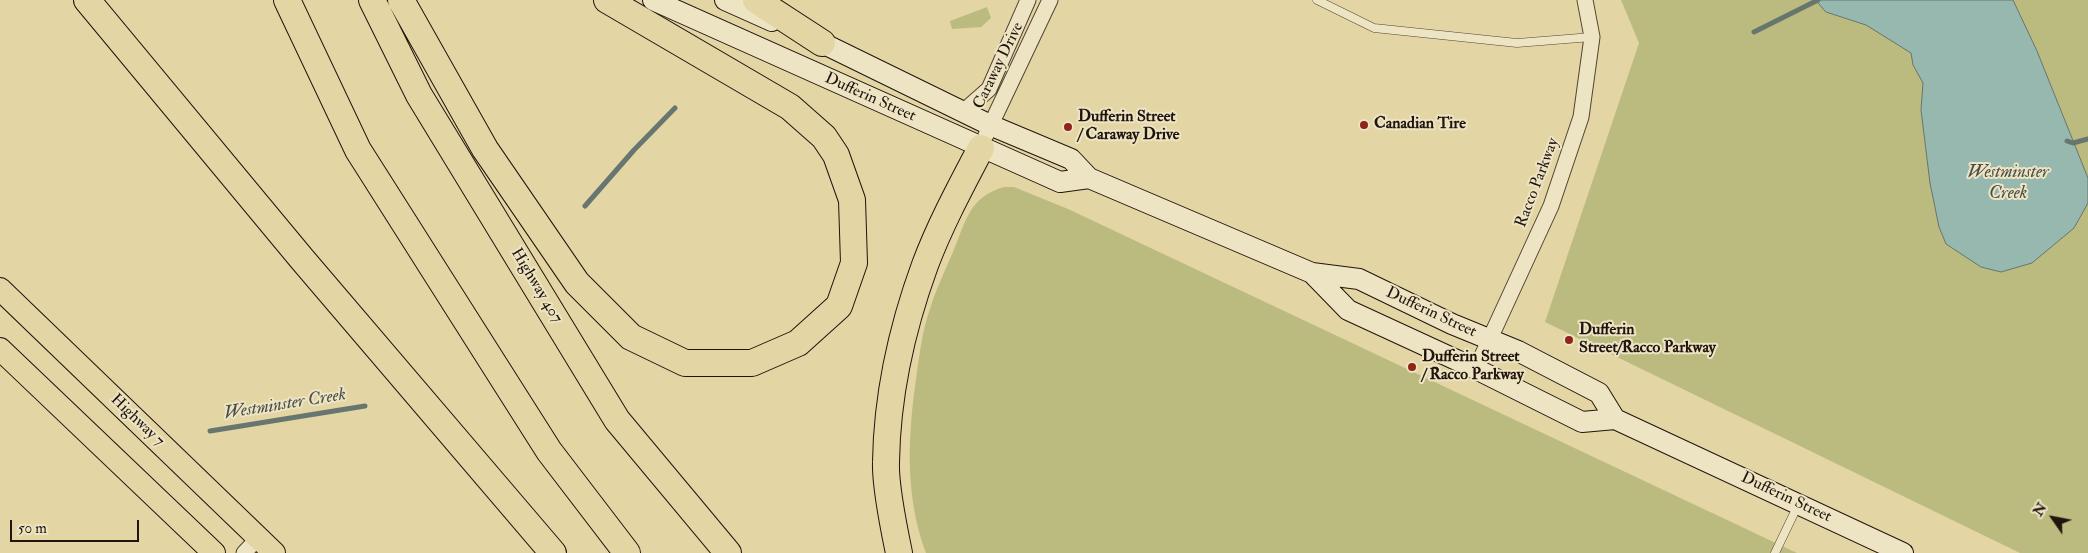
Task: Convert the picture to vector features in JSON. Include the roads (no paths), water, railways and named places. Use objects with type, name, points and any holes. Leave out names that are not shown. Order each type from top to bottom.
[{"type":"highway","points":[[87,0],[302,259],[553,553]]},
{"type":"highway","points":[[287,0],[358,150],[549,451],[627,553]]},
{"type":"highway","name":"Highway 407","points":[[372,0],[419,95],[617,420],[728,553]]},
{"type":"highway","points":[[401,0],[485,148],[577,283],[631,337],[686,363],[752,364],[798,343],[838,306],[854,263],[852,200],[836,155],[824,137],[790,107],[608,0]]},
{"type":"highway","points":[[756,0],[822,43]]},
{"type":"highway","points":[[899,553],[886,465],[890,399],[906,331],[925,265],[985,136]]},
{"type":"main road","name":"Dufferin Street","points":[[653,0],[985,136],[1060,182],[1089,178],[1312,273],[1359,279],[1518,352],[1599,393],[1615,419]]},
{"type":"main road","name":"Dufferin Street","points":[[726,0],[822,43],[964,112],[985,136]]},
{"type":"main road","name":"Dufferin Street","points":[[1312,273],[1348,310],[1476,369],[1582,422],[1615,419],[1902,553]]},
{"type":"main road","name":"Highway 7","points":[[0,289],[259,548]]},
{"type":"main road","points":[[0,349],[214,553]]},
{"type":"street","name":"Caraway Drive","points":[[964,112],[989,89],[1028,0]]},
{"type":"street","name":"Caraway Drive","points":[[985,136],[1050,0]]},
{"type":"street","name":"Racco Parkway","points":[[1476,369],[1551,206],[1581,117],[1592,37],[1586,0]]},
{"type":"lane","points":[[1317,0],[1374,28],[1517,43],[1592,37]]},
{"type":"lane","points":[[1775,553],[1798,504]]},
{"type":"water","name":"Westminster Creek","points":[[1816,0],[2013,0],[2037,51],[2088,178],[2088,203],[2074,228],[2032,263],[2001,272],[1981,267],[1946,244],[1939,227],[1930,183],[1921,110],[1923,83],[1913,65],[1911,53],[1866,25],[1826,12]]},
{"type":"waterway","name":"Westminster Creek","points":[[1754,32],[1818,0]]},
{"type":"waterway","name":"Westminster Creek","points":[[585,206],[634,150],[675,108]]},
{"type":"waterway","name":"Westminster Creek","points":[[2067,141],[2073,143],[2088,139]]},
{"type":"waterway","name":"Westminster Creek","points":[[210,431],[365,406]]},
{"type":"place","name":"Canadian Tire","points":[[1364,125]]},
{"type":"place","name":"Dufferin Street / Caraway Drive","points":[[1068,127]]},
{"type":"place","name":"Dufferin Street/Racco Parkway","points":[[1569,340]]},
{"type":"place","name":"Dufferin Street / Racco Parkway","points":[[1412,367]]}]
